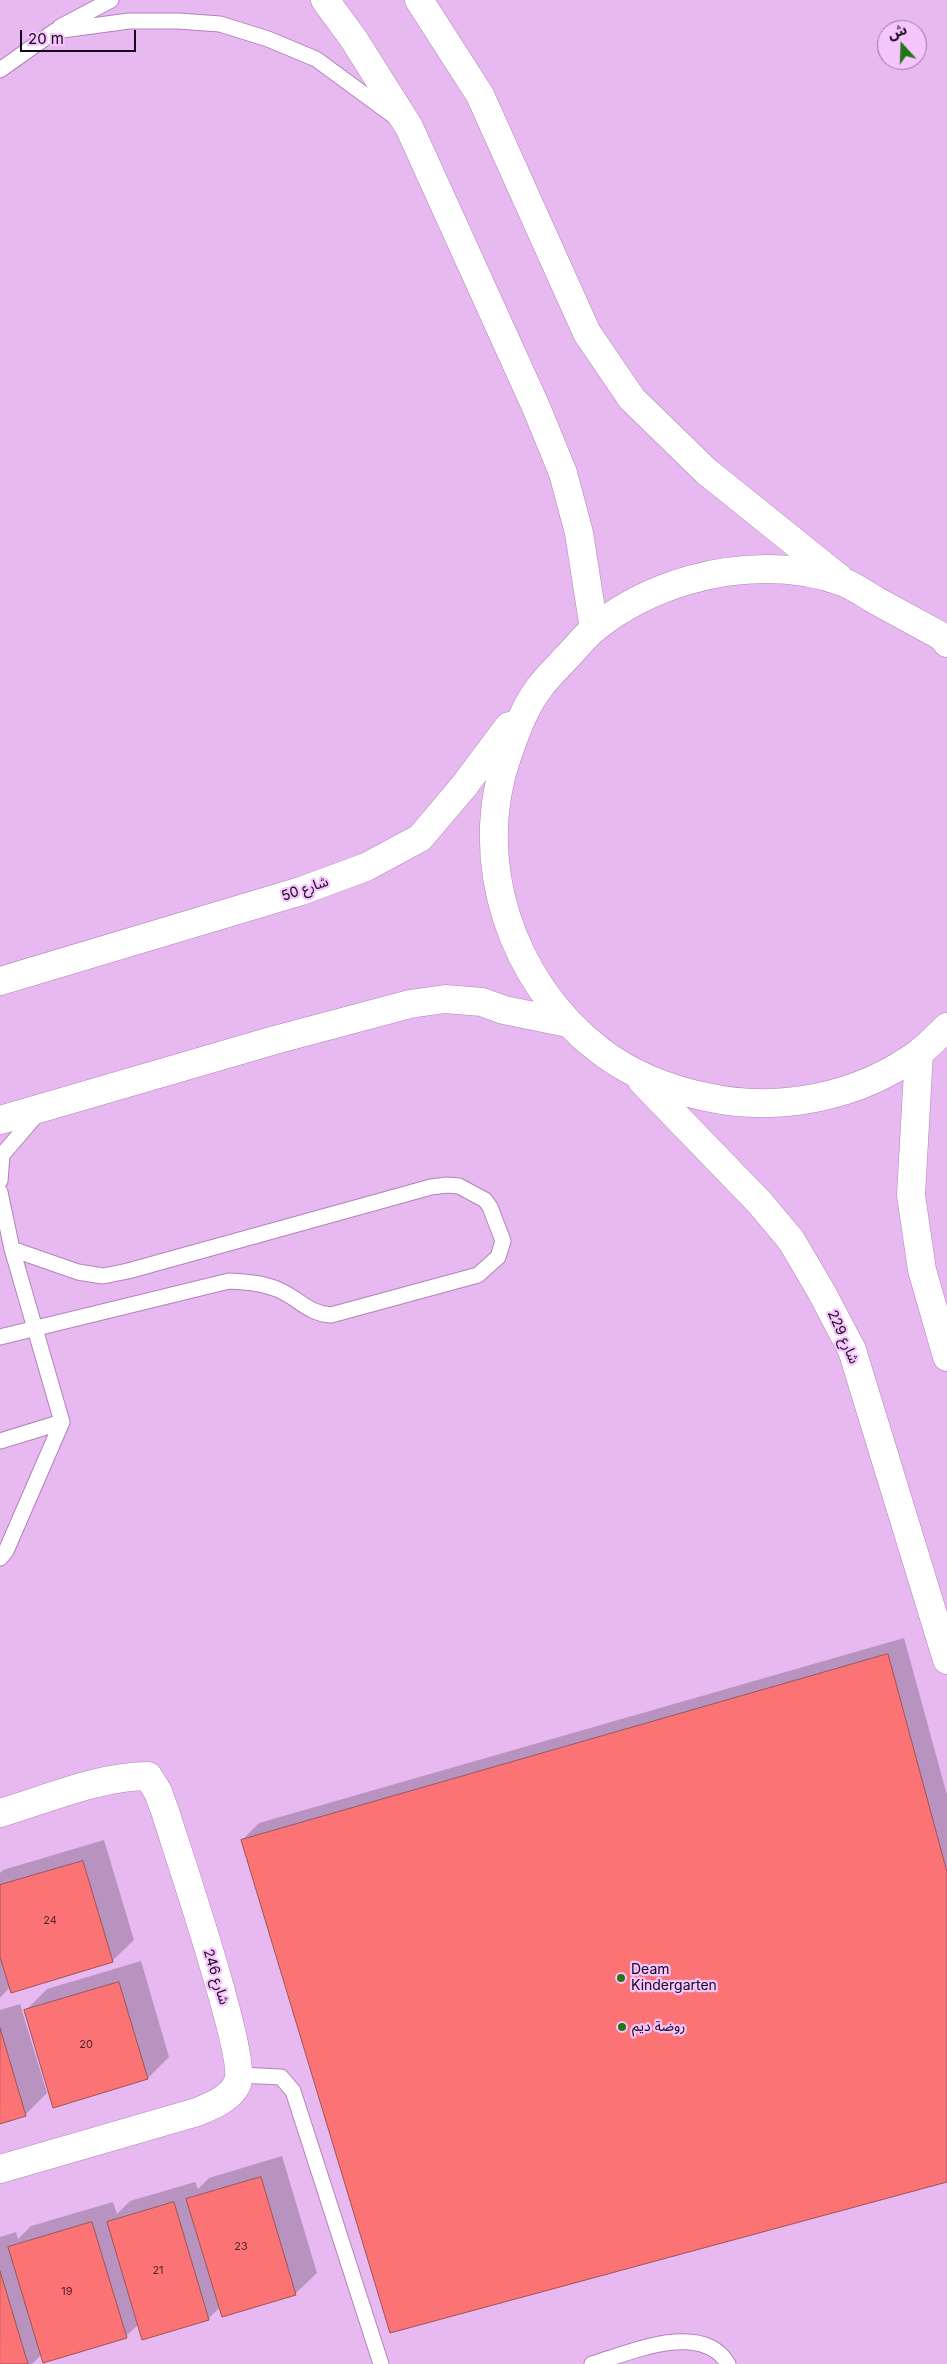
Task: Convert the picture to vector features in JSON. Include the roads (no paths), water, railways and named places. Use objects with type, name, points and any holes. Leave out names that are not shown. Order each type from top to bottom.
[{"type":"main road","points":[[325,0],[353,38],[409,127],[536,407],[563,473],[579,534],[594,629]]},
{"type":"main road","points":[[420,0],[433,12],[480,95],[587,333],[632,399],[706,471],[844,582],[945,639]]},
{"type":"main road","points":[[844,582],[801,572],[757,569],[713,574],[670,586],[630,604],[594,629],[539,688],[517,728],[502,771],[494,816],[494,861],[502,906],[517,948],[540,988],[568,1023],[599,1051],[634,1073],[680,1092],[730,1102],[780,1103],[829,1096],[877,1078],[919,1052],[947,1028]]},
{"type":"main road","name":"شارع 50","points":[[0,981],[301,891],[366,867],[420,838],[464,786],[539,688]]},
{"type":"main road","points":[[0,1120],[275,1040],[410,1004],[445,999],[482,1002],[504,1010],[568,1023]]},
{"type":"main road","points":[[919,1052],[910,1195],[922,1270],[947,1357]]},
{"type":"main road","name":"شارع 229","points":[[634,1073],[726,1165],[760,1203],[791,1240],[821,1291],[852,1350],[947,1660]]},
{"type":"main road","name":"شارع 246","points":[[0,1812],[111,1780],[130,1776],[148,1776],[158,1792],[165,1811],[233,2031],[238,2076]]},
{"type":"main road","points":[[0,2169],[197,2112],[224,2099],[238,2084],[238,2076]]},
{"type":"lane","points":[[0,70],[55,31],[111,0]]},
{"type":"lane","points":[[55,31],[129,21],[178,21],[220,24],[268,38],[316,59],[409,127]]},
{"type":"lane","points":[[0,1180],[2,1155],[23,1128],[44,1107]]},
{"type":"lane","points":[[0,1337],[229,1281],[259,1283],[281,1291],[320,1315],[331,1315],[478,1275],[498,1256],[502,1241],[490,1207],[484,1200],[458,1186],[447,1185],[431,1187],[103,1276],[78,1272],[12,1250]]},
{"type":"lane","points":[[0,1192],[12,1250],[62,1422],[6,1551],[0,1558]]},
{"type":"lane","points":[[0,1441],[62,1422]]},
{"type":"lane","points":[[238,2076],[281,2077],[293,2091],[381,2364]]},
{"type":"lane","points":[[592,2364],[670,2341],[709,2345],[722,2354],[728,2364]]},
{"type":"place","name":"Deam Kindergarten","points":[[621,1978]]},
{"type":"place","name":"روضة ديم","points":[[622,2027]]}]
